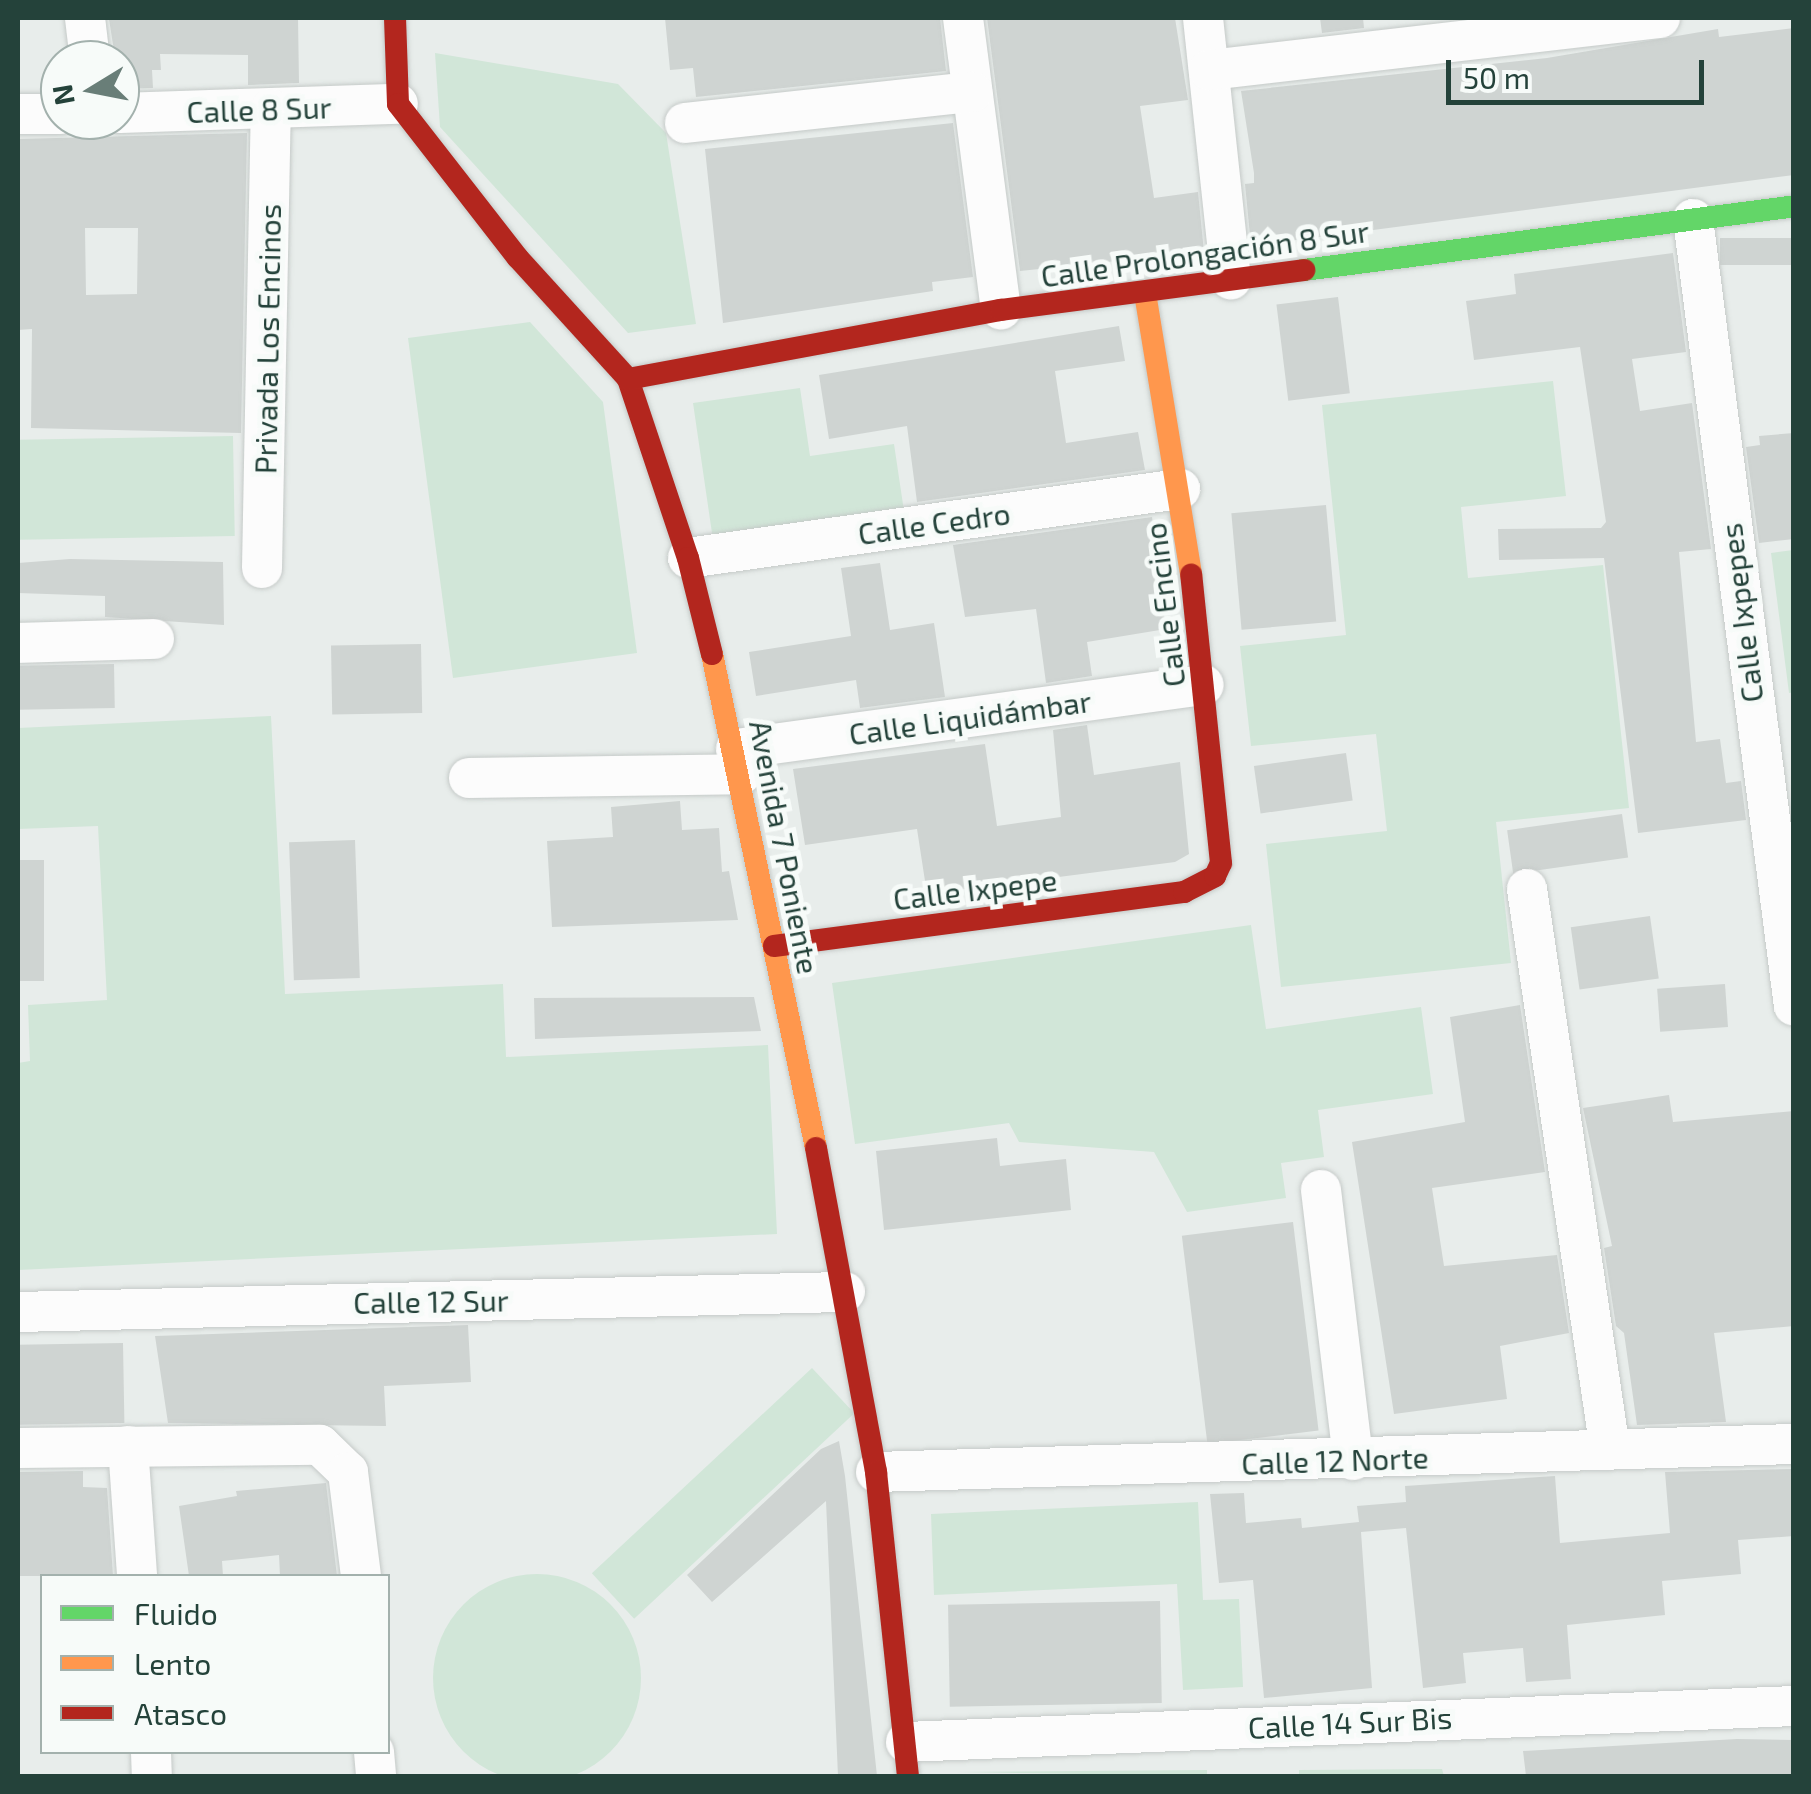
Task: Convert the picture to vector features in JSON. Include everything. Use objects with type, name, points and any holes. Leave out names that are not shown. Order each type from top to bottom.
[{"type":"street","points":[[395,18],[398,104]]},
{"type":"street","points":[[962,18],[1001,310]]},
{"type":"street","points":[[1203,18],[1231,280]]},
{"type":"street","points":[[1209,70],[1660,18]]},
{"type":"street","points":[[684,123],[972,92]]},
{"type":"street","name":"Calle 8 Sur","points":[[140,112],[398,104]]},
{"type":"street","name":"Avenida 7 Poniente","points":[[398,104],[518,258],[628,379],[688,558],[739,762],[845,1292],[876,1472],[907,1760]]},
{"type":"street","name":"Privada Los Encinos","points":[[262,568],[271,108]]},
{"type":"street","name":"Calle Prolongación 8 Sur","points":[[628,379],[1001,310],[1794,206]]},
{"type":"street","name":"Calle Ixpepes","points":[[1693,219],[1794,1006]]},
{"type":"street","name":"Calle Encino","points":[[1144,293],[1180,489],[1221,863],[1215,876],[1184,892]]},
{"type":"street","name":"Calle Cedro","points":[[688,558],[1180,489]]},
{"type":"street","points":[[18,643],[154,639]]},
{"type":"street","name":"Calle Liquidámbar","points":[[470,778],[739,762],[1204,685]]},
{"type":"street","points":[[1527,888],[1610,1450]]},
{"type":"street","name":"Calle Ixpepe","points":[[774,946],[1184,892]]},
{"type":"street","points":[[1321,1190],[1353,1460]]},
{"type":"street","name":"Calle 12 Sur","points":[[18,1312],[845,1292]]},
{"type":"street","name":"Calle 12 Norte","points":[[876,1472],[1794,1444]]},
{"type":"street","points":[[18,1448],[320,1445],[336,1455],[356,1501],[361,1574]]},
{"type":"street","points":[[128,1446],[138,1574]]},
{"type":"street","name":"Calle 14 Sur Bis","points":[[907,1760],[1794,1706]]},
{"type":"green space","points":[[435,53],[618,84],[666,133],[696,324],[628,333],[440,127]]},
{"type":"green space","points":[[530,322],[603,402],[637,653],[453,678],[408,338]]},
{"type":"green space","points":[[1553,381],[1566,496],[1461,507],[1468,578],[1603,565],[1629,808],[1496,822],[1511,963],[1281,987],[1266,844],[1387,831],[1376,734],[1251,746],[1240,646],[1346,635],[1322,405]]},
{"type":"green space","points":[[800,388],[810,456],[894,444],[904,511],[713,540],[693,403]]},
{"type":"green space","points":[[233,436],[235,536],[20,540],[18,440]]},
{"type":"green space","points":[[1793,550],[1794,692],[1789,693],[1771,553]]},
{"type":"green space","points":[[271,716],[285,994],[503,984],[506,1057],[768,1045],[777,1234],[18,1270],[18,1063],[30,1061],[28,1005],[107,1000],[98,826],[18,829],[18,728]]},
{"type":"green space","points":[[1251,925],[1266,1029],[1421,1007],[1433,1094],[1318,1110],[1324,1157],[1281,1163],[1286,1198],[1187,1212],[1154,1152],[1019,1142],[1009,1123],[855,1144],[832,983]]},
{"type":"green space","points":[[812,1368],[854,1413],[634,1619],[592,1573]]},
{"type":"green space","points":[[1198,1502],[1203,1600],[1239,1599],[1243,1687],[1183,1690],[1177,1584],[934,1595],[931,1514]]},
{"type":"green space","points":[[537,1574],[577,1582],[611,1604],[633,1638],[641,1678],[633,1718],[611,1752],[577,1774],[537,1782],[497,1774],[463,1752],[441,1718],[433,1678],[441,1638],[463,1604],[497,1582]]},
{"type":"green space","points":[[1442,1769],[1444,1776],[1299,1776],[1299,1770]]},
{"type":"green space","points":[[1207,1770],[1207,1776],[956,1772]]},
{"type":"building","points":[[298,18],[299,83],[248,85],[248,55],[160,54],[161,70],[152,70],[153,88],[140,88],[140,40],[112,40],[109,19]]},
{"type":"building","points":[[665,18],[940,18],[946,71],[696,97],[693,68],[670,70]]},
{"type":"building","points":[[987,18],[1175,18],[1188,100],[1140,106],[1154,198],[1198,192],[1204,252],[1020,271]]},
{"type":"building","points":[[1320,18],[1363,18],[1364,28],[1322,33]]},
{"type":"building","points":[[1794,28],[1794,175],[1251,246],[1245,184],[1254,183],[1254,173],[1241,91],[1547,58],[1718,29],[1719,37]]},
{"type":"building","points":[[953,123],[973,277],[932,282],[933,291],[723,323],[705,149]]},
{"type":"building","points":[[247,133],[241,433],[31,428],[32,329],[18,330],[18,139],[140,140],[140,136]],"holes":[[[85,228],[138,228],[137,294],[86,295]]]},
{"type":"building","points":[[1720,238],[1794,238],[1794,265],[1720,265]]},
{"type":"building","points":[[1673,253],[1686,352],[1632,359],[1640,411],[1692,403],[1711,549],[1679,552],[1696,742],[1720,739],[1726,783],[1741,781],[1746,820],[1638,833],[1604,558],[1499,560],[1498,529],[1601,528],[1606,522],[1580,347],[1474,360],[1466,301],[1516,294],[1514,274]]},
{"type":"building","points":[[1338,297],[1350,393],[1288,401],[1276,305]]},
{"type":"building","points":[[1119,326],[1125,361],[1055,371],[1066,443],[1138,432],[1145,470],[917,502],[907,426],[829,439],[819,375]]},
{"type":"building","points":[[1794,433],[1794,539],[1759,543],[1746,447],[1760,445],[1759,436]]},
{"type":"building","points":[[1326,505],[1336,622],[1242,630],[1231,513]]},
{"type":"building","points":[[1152,517],[1166,629],[1087,642],[1092,676],[1046,683],[1036,609],[965,617],[953,545]]},
{"type":"building","points":[[70,559],[223,562],[224,625],[105,617],[105,596],[18,593],[18,563]]},
{"type":"building","points":[[880,563],[890,630],[934,623],[945,697],[860,708],[856,680],[756,696],[749,652],[851,636],[841,568]]},
{"type":"building","points":[[421,644],[422,713],[332,715],[331,646]]},
{"type":"building","points":[[114,664],[115,708],[19,710],[18,666]]},
{"type":"building","points":[[1087,725],[1094,775],[1180,762],[1189,854],[1175,862],[927,894],[917,829],[805,845],[793,769],[985,744],[997,826],[1061,817],[1053,730]]},
{"type":"building","points":[[1346,753],[1353,801],[1261,813],[1254,766]]},
{"type":"building","points":[[680,801],[682,830],[719,828],[722,872],[729,871],[738,920],[552,927],[547,841],[613,837],[611,807]]},
{"type":"building","points":[[1622,814],[1628,858],[1513,874],[1507,830]]},
{"type":"building","points":[[355,840],[360,978],[294,980],[289,842]]},
{"type":"building","points":[[18,860],[44,860],[44,981],[18,981]]},
{"type":"building","points":[[1650,916],[1659,978],[1580,990],[1571,927]]},
{"type":"building","points":[[1725,984],[1728,1027],[1660,1032],[1657,989]]},
{"type":"building","points":[[754,997],[761,1031],[535,1039],[534,998]]},
{"type":"building","points":[[1520,1005],[1545,1172],[1432,1188],[1444,1266],[1557,1255],[1569,1333],[1500,1346],[1507,1399],[1394,1414],[1352,1142],[1465,1122],[1450,1017]]},
{"type":"building","points":[[1669,1095],[1673,1122],[1794,1111],[1794,1326],[1714,1333],[1726,1422],[1637,1425],[1624,1333],[1616,1326],[1604,1248],[1612,1246],[1583,1108]]},
{"type":"building","points":[[997,1138],[1000,1166],[1066,1159],[1071,1210],[884,1230],[876,1151]]},
{"type":"building","points":[[1293,1222],[1319,1430],[1207,1444],[1182,1236]]},
{"type":"building","points":[[468,1325],[471,1382],[384,1386],[386,1426],[168,1423],[155,1336]]},
{"type":"building","points":[[123,1343],[124,1423],[19,1425],[18,1345]]},
{"type":"building","points":[[839,1441],[877,1776],[838,1776],[826,1501],[712,1602],[687,1575],[821,1449]]},
{"type":"building","points":[[1794,1469],[1794,1536],[1738,1540],[1741,1574],[1662,1581],[1665,1615],[1567,1625],[1571,1679],[1526,1682],[1523,1648],[1463,1653],[1466,1683],[1423,1688],[1406,1528],[1361,1532],[1372,1688],[1264,1698],[1253,1580],[1219,1583],[1210,1494],[1244,1493],[1246,1523],[1301,1518],[1302,1528],[1359,1522],[1357,1506],[1406,1502],[1405,1486],[1555,1476],[1560,1543],[1670,1533],[1665,1472]]},
{"type":"building","points":[[83,1471],[83,1487],[107,1488],[113,1574],[18,1576],[18,1472]]},
{"type":"building","points":[[326,1483],[337,1574],[280,1574],[279,1555],[222,1561],[223,1574],[189,1574],[179,1506],[237,1496],[236,1491]]},
{"type":"building","points":[[1160,1601],[1162,1703],[950,1707],[948,1605]]},
{"type":"building","points":[[1737,1739],[1794,1740],[1794,1776],[1526,1776],[1523,1751]]},
{"type":"traffic: fast","points":[[1304,270],[1794,206]]},
{"type":"traffic: slow","points":[[1145,293],[1191,575]]},
{"type":"traffic: slow","points":[[712,654],[816,1148]]},
{"type":"traffic: jam","points":[[395,18],[398,104],[518,258],[628,379],[688,558],[712,654]]},
{"type":"traffic: jam","points":[[628,379],[1001,310],[1304,270]]},
{"type":"traffic: jam","points":[[774,946],[1184,892],[1215,876],[1221,863],[1191,575]]},
{"type":"traffic: jam","points":[[816,1148],[876,1472],[908,1776]]}]
